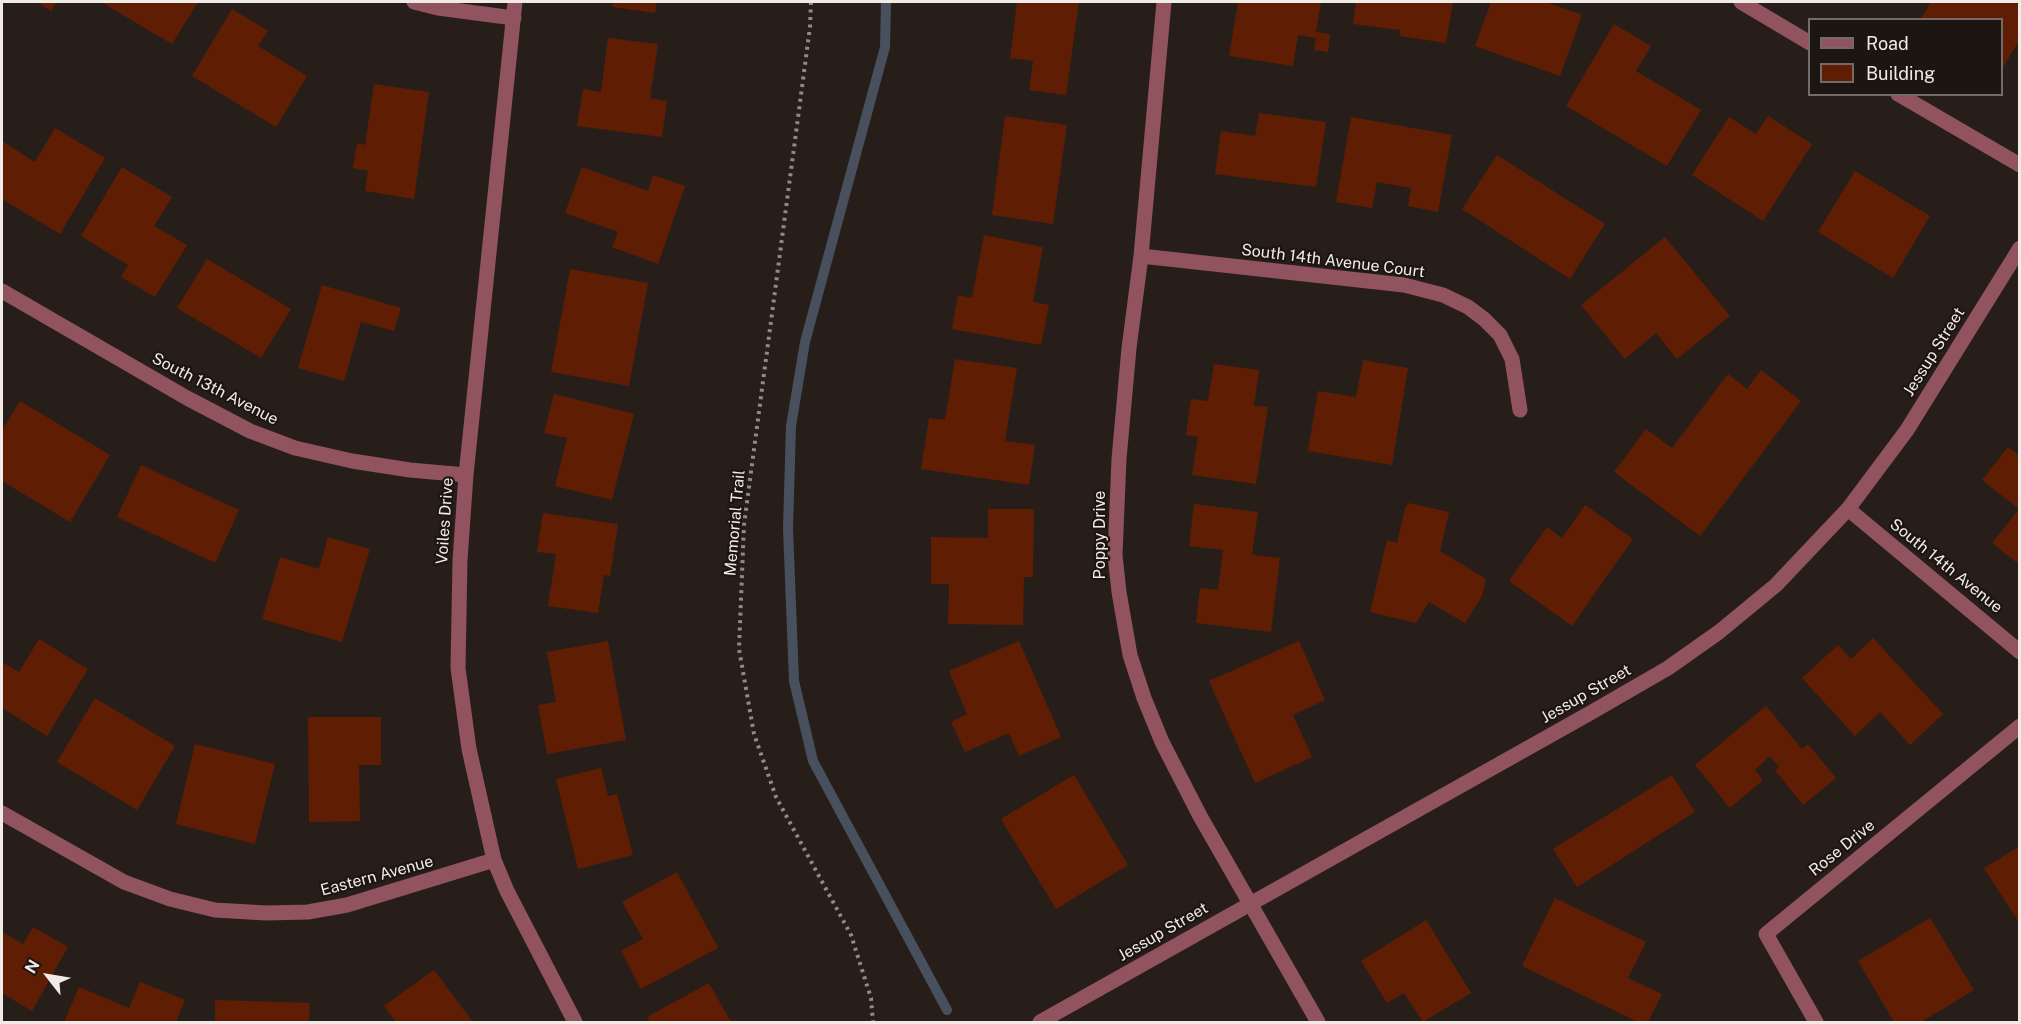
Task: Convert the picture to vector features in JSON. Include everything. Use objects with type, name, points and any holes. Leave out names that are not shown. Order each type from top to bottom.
[{"type":"street","points":[[414,2],[438,8],[514,18]]},
{"type":"street","name":"Voiles Drive","points":[[515,2],[466,474],[460,560],[458,668],[469,749],[494,860],[507,891],[574,1023]]},
{"type":"street","name":"Poppy Drive","points":[[1164,2],[1141,256],[1119,459],[1115,555],[1119,592],[1130,655],[1162,742],[1200,816],[1318,1023]]},
{"type":"street","points":[[1741,2],[1808,41]]},
{"type":"street","points":[[1901,96],[2019,165]]},
{"type":"street","name":"Jessup Street","points":[[1040,1023],[1592,712],[1668,668],[1719,632],[1776,585],[1848,509],[1907,430],[2019,248]]},
{"type":"street","name":"South 14th Avenue Court","points":[[1141,256],[1404,285],[1443,295],[1468,307],[1500,335],[1512,360],[1520,410]]},
{"type":"street","name":"South 13th Avenue","points":[[2,291],[187,398],[250,431],[295,448],[352,461],[410,470],[466,474]]},
{"type":"street","name":"South 14th Avenue","points":[[1848,509],[2008,640],[2019,652]]},
{"type":"street","name":"Rose Drive","points":[[1816,1023],[1766,934],[2019,726]]},
{"type":"street","name":"Eastern Avenue","points":[[2,813],[124,882],[170,899],[215,910],[266,914],[318,910],[381,896],[494,860]]},
{"type":"path","name":"Memorial Trail","points":[[811,2],[807,51],[744,525],[740,649],[754,734],[776,797],[851,935],[871,998],[873,1023]]},
{"type":"building","points":[[37,2],[57,2],[51,11]]},
{"type":"building","points":[[101,2],[198,2],[172,44]]},
{"type":"building","points":[[613,2],[657,2],[655,13],[612,7]]},
{"type":"building","points":[[1017,2],[1079,2],[1066,95],[1029,90],[1033,61],[1010,58]]},
{"type":"building","points":[[1238,2],[1321,2],[1316,32],[1330,34],[1328,52],[1314,50],[1316,38],[1298,35],[1293,66],[1229,56]]},
{"type":"building","points":[[1356,2],[1453,2],[1446,43],[1400,36],[1400,30],[1353,24]]},
{"type":"building","points":[[1491,2],[1546,2],[1582,15],[1560,76],[1475,46]]},
{"type":"building","points":[[1931,2],[2013,2],[2020,5],[2020,39],[2003,67],[2003,18],[1921,18]]},
{"type":"building","points":[[232,9],[268,31],[258,46],[307,76],[276,127],[192,76]]},
{"type":"building","points":[[1614,24],[1651,46],[1636,71],[1701,110],[1667,166],[1566,106]]},
{"type":"building","points":[[608,38],[658,44],[650,98],[667,101],[662,137],[577,126],[583,89],[601,92]]},
{"type":"building","points":[[374,84],[429,92],[414,199],[365,191],[368,171],[353,168],[357,143],[365,145]]},
{"type":"building","points":[[1259,113],[1326,122],[1316,187],[1215,174],[1221,131],[1255,136]]},
{"type":"building","points":[[1005,116],[1067,125],[1053,224],[992,215]]},
{"type":"building","points":[[1768,116],[1812,144],[1763,221],[1692,175],[1729,117],[1756,134]]},
{"type":"building","points":[[1351,117],[1452,135],[1438,212],[1408,206],[1411,188],[1377,182],[1372,208],[1336,202]]},
{"type":"building","points":[[55,128],[105,158],[60,234],[2,199],[2,141],[35,162]]},
{"type":"building","points":[[1497,155],[1605,224],[1570,279],[1462,209]]},
{"type":"building","points":[[122,167],[172,197],[154,226],[187,245],[155,297],[121,277],[128,265],[81,236]]},
{"type":"building","points":[[582,167],[648,191],[653,175],[685,186],[658,264],[612,247],[618,232],[565,213]]},
{"type":"building","points":[[1855,171],[1930,216],[1893,278],[1818,232]]},
{"type":"building","points":[[984,235],[1043,247],[1033,302],[1049,305],[1041,345],[952,329],[958,295],[972,298]]},
{"type":"building","points":[[1665,237],[1730,316],[1677,359],[1656,333],[1625,359],[1581,305]]},
{"type":"building","points":[[207,259],[291,309],[261,358],[177,308]]},
{"type":"building","points":[[570,269],[648,283],[629,386],[551,372]]},
{"type":"building","points":[[322,285],[401,308],[394,331],[361,322],[344,381],[298,368]]},
{"type":"building","points":[[955,359],[1017,368],[1005,441],[1035,445],[1029,485],[921,469],[929,418],[945,420]]},
{"type":"building","points":[[1363,360],[1408,368],[1392,465],[1308,451],[1318,391],[1356,397]]},
{"type":"building","points":[[1214,364],[1259,370],[1254,406],[1268,407],[1256,484],[1192,475],[1198,437],[1186,435],[1191,399],[1208,401]]},
{"type":"building","points":[[1761,370],[1801,401],[1700,536],[1614,472],[1646,429],[1672,448],[1728,374],[1747,389]]},
{"type":"building","points":[[554,394],[634,414],[612,500],[555,486],[567,438],[544,433]]},
{"type":"building","points":[[20,401],[110,455],[70,522],[2,481],[2,431]]},
{"type":"building","points":[[2008,447],[2020,456],[2020,565],[1992,543],[2019,509],[1982,480]]},
{"type":"building","points":[[141,465],[239,510],[215,563],[117,517]]},
{"type":"building","points":[[1409,503],[1449,512],[1440,551],[1486,579],[1482,596],[1465,623],[1429,602],[1416,623],[1370,612],[1387,540],[1397,543],[1405,508]]},
{"type":"building","points":[[1194,504],[1258,512],[1252,555],[1280,558],[1271,632],[1196,623],[1200,588],[1218,590],[1223,550],[1189,546]]},
{"type":"building","points":[[1585,505],[1633,539],[1572,626],[1509,581],[1547,527],[1562,538]]},
{"type":"building","points":[[988,509],[1034,509],[1033,577],[1024,577],[1023,625],[948,624],[949,584],[931,584],[931,537],[988,538]]},
{"type":"building","points":[[543,513],[618,524],[610,576],[604,575],[598,613],[548,606],[556,554],[537,552]]},
{"type":"building","points":[[328,537],[370,549],[342,642],[262,619],[280,557],[319,569]]},
{"type":"building","points":[[1873,638],[1943,714],[1910,745],[1880,712],[1855,736],[1802,678],[1838,645],[1851,659]]},
{"type":"building","points":[[39,639],[88,669],[47,736],[2,708],[2,662],[19,672]]},
{"type":"building","points":[[608,641],[626,740],[547,754],[538,705],[556,702],[547,652]]},
{"type":"building","points":[[1019,641],[1061,737],[1019,756],[1009,733],[965,752],[951,722],[967,714],[949,671]]},
{"type":"building","points":[[1299,641],[1325,700],[1293,715],[1312,757],[1255,783],[1209,681]]},
{"type":"building","points":[[95,698],[175,746],[137,810],[57,762]]},
{"type":"building","points":[[1766,706],[1802,749],[1808,744],[1836,778],[1803,805],[1775,770],[1779,767],[1770,756],[1755,770],[1763,780],[1730,808],[1695,765]]},
{"type":"building","points":[[308,717],[381,717],[381,765],[359,765],[360,821],[309,822]]},
{"type":"building","points":[[195,744],[275,764],[255,844],[176,824]]},
{"type":"building","points":[[601,768],[608,796],[617,794],[633,855],[578,869],[556,779]]},
{"type":"building","points":[[1074,775],[1128,865],[1056,909],[1001,819]]},
{"type":"building","points":[[1672,775],[1695,812],[1577,887],[1553,849]]},
{"type":"building","points":[[2020,846],[2020,924],[1984,868]]},
{"type":"building","points":[[677,872],[718,948],[641,989],[621,951],[643,939],[622,902]]},
{"type":"building","points":[[1555,898],[1646,942],[1628,978],[1662,994],[1648,1022],[1638,1022],[1522,966]]},
{"type":"building","points":[[1930,918],[1974,990],[1921,1022],[1894,1022],[1858,961]]},
{"type":"building","points":[[1426,920],[1471,993],[1423,1022],[1404,993],[1387,1003],[1361,961]]},
{"type":"building","points":[[33,927],[68,947],[32,1011],[2,993],[2,932],[23,944]]},
{"type":"building","points":[[434,970],[473,1022],[396,1022],[384,1006]]},
{"type":"building","points":[[140,982],[185,1000],[176,1022],[64,1022],[79,987],[129,1008]]},
{"type":"building","points":[[709,983],[731,1022],[650,1022],[647,1017]]},
{"type":"building","points":[[215,1000],[310,1003],[309,1022],[215,1022]]},
{"type":"waterway","points":[[886,2],[885,47],[805,342],[791,426],[788,528],[794,681],[813,761],[947,1010]]}]
